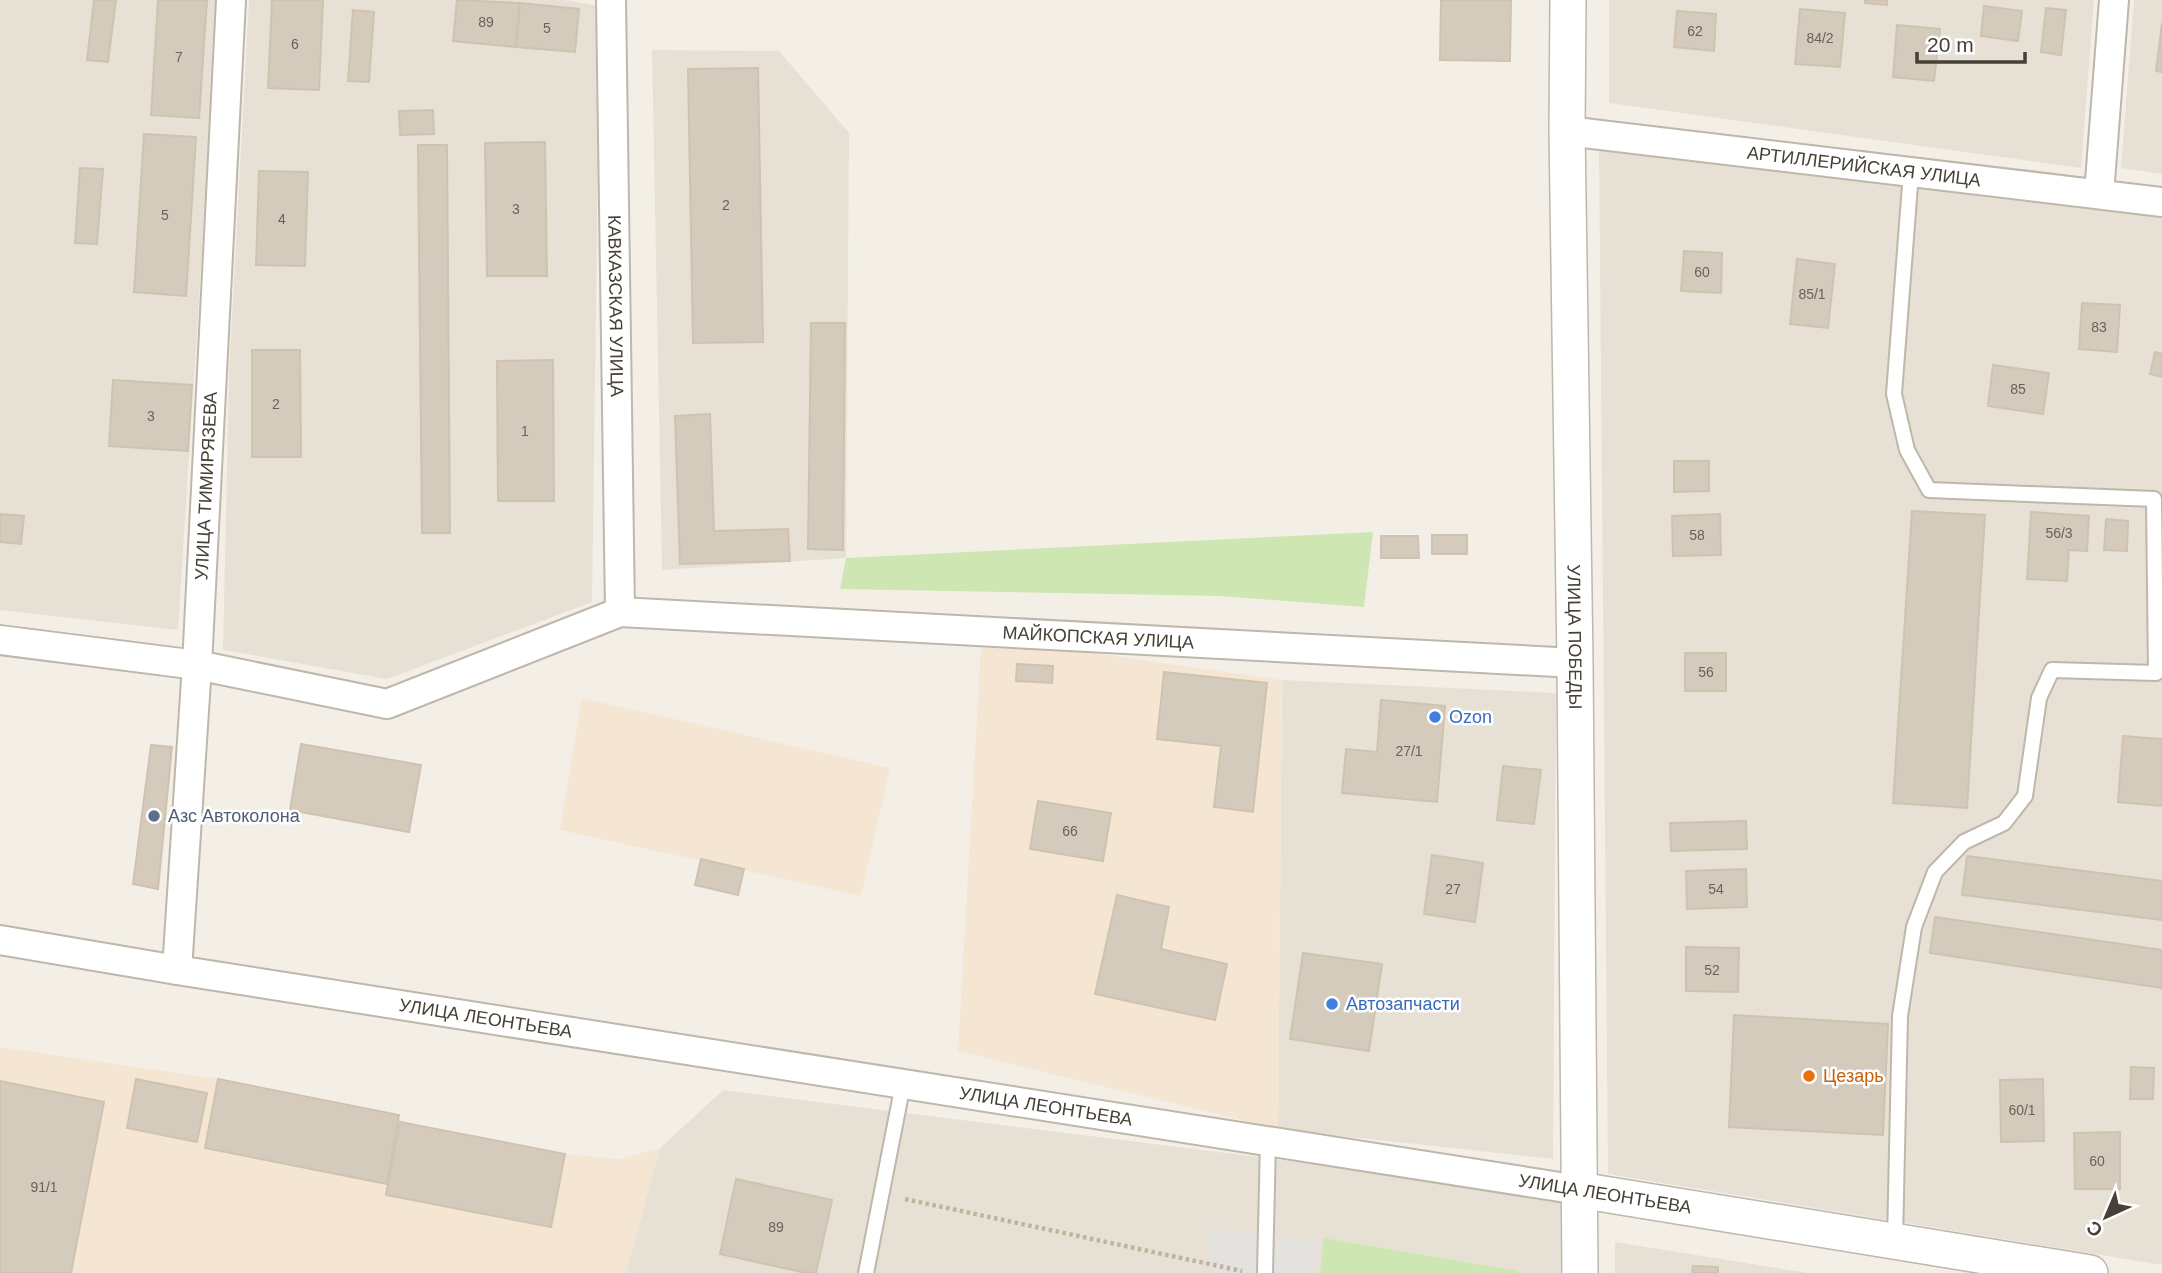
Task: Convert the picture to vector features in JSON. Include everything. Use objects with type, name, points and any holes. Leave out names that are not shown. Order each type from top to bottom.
[{"type":"street","name":"УЛИЦА ТИМИРЯЗЕВА","points":[[177,970],[197,665],[231,0]]},
{"type":"street","name":"КАВКАЗСКАЯ УЛИЦА","points":[[611,0],[620,612]]},
{"type":"street","name":"УЛИЦА ПОБЕДЫ","points":[[1568,0],[1567,131],[1580,1273]]},
{"type":"street","points":[[2099,194],[2114,0]]},
{"type":"street","name":"АРТИЛЛЕРИЙСКАЯ УЛИЦА","points":[[1567,131],[2162,202]]},
{"type":"street","points":[[0,640],[197,665],[387,704],[620,612]]},
{"type":"street","name":"МАЙКОПСКАЯ УЛИЦА","points":[[620,612],[1575,663]]},
{"type":"street","name":"УЛИЦА ЛЕОНТЬЕВА","points":[[0,940],[2090,1273]]},
{"type":"lane","points":[[1895,1241],[1900,1016],[1914,927],[1935,872],[1964,842],[2004,822],[2025,796],[2039,698],[2052,670],[2156,673],[2154,499],[1929,490],[1907,450],[1894,394],[1911,172]]},
{"type":"lane","points":[[866,1273],[903,1084]]},
{"type":"lane","points":[[1265,1273],[1268,1141]]},
{"type":"path","points":[[881,1193],[1254,1273]]},
{"type":"shaded area","points":[[0,0],[218,0],[178,630],[0,610]]},
{"type":"shaded area","points":[[249,0],[564,0],[600,6],[592,602],[387,679],[223,650],[229,374]]},
{"type":"shaded area","points":[[1609,0],[2094,0],[2081,168],[1609,103]]},
{"type":"shaded area","points":[[2134,0],[2162,0],[2162,174],[2121,168]]},
{"type":"shaded area","points":[[652,50],[779,51],[849,133],[846,558],[662,570]]},
{"type":"shaded area","points":[[1599,149],[2162,218],[2162,1265],[1608,1174]]},
{"type":"shaded area","points":[[981,646],[1084,652],[1282,680],[1278,1129],[958,1051]]},
{"type":"shaded area","points":[[1282,680],[1556,693],[1553,1159],[1278,1129]]},
{"type":"shaded area","points":[[582,698],[890,768],[861,896],[560,830]]},
{"type":"shaded area","points":[[0,1047],[218,1079],[399,1115],[401,1122],[565,1154],[619,1159],[660,1148],[626,1273],[0,1273]]},
{"type":"shaded area","points":[[723,1090],[1570,1196],[1570,1273],[626,1273],[660,1148]]},
{"type":"shaded area","points":[[1210,1230],[1317,1243],[1314,1273],[1209,1273]]},
{"type":"shaded area","points":[[1615,1242],[1808,1273],[1615,1273]]},
{"type":"green space","points":[[1373,532],[1364,607],[1221,596],[840,589],[846,558]]},
{"type":"green space","points":[[1324,1238],[1518,1271],[1518,1273],[1320,1273]]},
{"type":"building","points":[[94,0],[116,0],[108,62],[87,60]]},
{"type":"building","points":[[158,0],[207,0],[199,118],[151,115]]},
{"type":"building","points":[[272,0],[323,0],[319,90],[268,88]]},
{"type":"building","points":[[457,0],[520,3],[516,47],[453,41]]},
{"type":"building","points":[[1441,0],[1511,0],[1510,61],[1440,60]]},
{"type":"building","points":[[1865,0],[1887,0],[1887,5],[1865,3]]},
{"type":"building","points":[[520,3],[579,9],[575,52],[516,47]]},
{"type":"building","points":[[1984,6],[2022,11],[2018,41],[1981,36]]},
{"type":"building","points":[[2046,8],[2066,10],[2061,55],[2041,52]]},
{"type":"building","points":[[1800,9],[1845,13],[1840,67],[1795,64]]},
{"type":"building","points":[[353,10],[374,12],[369,82],[348,81]]},
{"type":"building","points":[[1677,11],[1716,14],[1714,51],[1674,47]]},
{"type":"building","points":[[2162,23],[2162,72],[2156,71]]},
{"type":"building","points":[[1897,25],[1940,29],[1934,81],[1893,77]]},
{"type":"building","points":[[758,68],[763,342],[693,343],[688,69]]},
{"type":"building","points":[[433,110],[434,134],[400,135],[399,111]]},
{"type":"building","points":[[144,134],[196,137],[186,296],[134,292]]},
{"type":"building","points":[[545,142],[547,276],[487,276],[485,143]]},
{"type":"building","points":[[418,145],[447,145],[450,533],[422,533]]},
{"type":"building","points":[[80,168],[103,169],[97,244],[75,243]]},
{"type":"building","points":[[259,171],[308,172],[305,266],[256,265]]},
{"type":"building","points":[[1684,251],[1722,253],[1721,293],[1681,291]]},
{"type":"building","points":[[1797,259],[1835,264],[1828,328],[1790,324]]},
{"type":"building","points":[[2082,303],[2120,305],[2117,352],[2079,349]]},
{"type":"building","points":[[811,323],[845,323],[843,550],[808,549]]},
{"type":"building","points":[[252,350],[300,350],[301,457],[252,457]]},
{"type":"building","points":[[2155,352],[2162,354],[2162,377],[2150,374]]},
{"type":"building","points":[[553,360],[554,501],[498,501],[497,361]]},
{"type":"building","points":[[1993,365],[2049,373],[2043,414],[1988,406]]},
{"type":"building","points":[[113,380],[192,385],[188,451],[109,446]]},
{"type":"building","points":[[710,414],[714,531],[788,529],[790,561],[680,564],[675,416]]},
{"type":"building","points":[[1674,461],[1709,461],[1709,491],[1674,492]]},
{"type":"building","points":[[1912,511],[1985,515],[1967,808],[1893,803]]},
{"type":"building","points":[[2031,512],[2089,516],[2087,551],[2069,550],[2067,581],[2027,579]]},
{"type":"building","points":[[0,514],[24,516],[21,544],[0,542]]},
{"type":"building","points":[[1720,514],[1721,555],[1673,556],[1672,516]]},
{"type":"building","points":[[2106,519],[2128,521],[2127,551],[2104,550]]},
{"type":"building","points":[[1432,535],[1467,535],[1467,554],[1432,554]]},
{"type":"building","points":[[1381,536],[1418,536],[1419,558],[1381,558]]},
{"type":"building","points":[[1685,653],[1726,653],[1726,691],[1685,691]]},
{"type":"building","points":[[1017,664],[1053,666],[1052,683],[1016,681]]},
{"type":"building","points":[[1164,672],[1267,683],[1253,812],[1214,807],[1221,746],[1157,739]]},
{"type":"building","points":[[1381,700],[1445,706],[1437,802],[1342,793],[1346,749],[1377,752]]},
{"type":"building","points":[[2123,736],[2162,739],[2162,806],[2118,802]]},
{"type":"building","points":[[301,744],[421,765],[409,832],[290,810]]},
{"type":"building","name":"Азс Автоколона","points":[[151,745],[172,747],[158,889],[133,884]]},
{"type":"building","points":[[1503,766],[1541,770],[1534,824],[1497,820]]},
{"type":"building","points":[[1038,801],[1111,813],[1103,861],[1030,849]]},
{"type":"building","points":[[1746,821],[1747,849],[1671,851],[1670,823]]},
{"type":"building","points":[[1432,855],[1483,863],[1475,922],[1424,914]]},
{"type":"building","points":[[1967,856],[2162,881],[2162,920],[1962,895]]},
{"type":"building","points":[[701,859],[744,869],[738,895],[695,885]]},
{"type":"building","points":[[1746,869],[1747,907],[1687,909],[1686,871]]},
{"type":"building","points":[[1117,895],[1169,907],[1161,949],[1227,964],[1215,1020],[1095,994]]},
{"type":"building","points":[[1935,917],[2162,950],[2162,988],[1930,953]]},
{"type":"building","points":[[1686,947],[1739,948],[1738,992],[1686,991]]},
{"type":"building","points":[[1303,953],[1382,964],[1369,1051],[1290,1039]]},
{"type":"building","name":"Цезарь","points":[[1734,1015],[1888,1024],[1883,1135],[1729,1127]]},
{"type":"building","points":[[2131,1067],[2154,1068],[2153,1099],[2130,1099]]},
{"type":"building","points":[[136,1079],[207,1093],[197,1142],[127,1128]]},
{"type":"building","points":[[218,1079],[399,1115],[387,1184],[205,1148]]},
{"type":"building","points":[[2043,1079],[2044,1141],[2001,1142],[2000,1080]]},
{"type":"building","points":[[0,1081],[104,1102],[71,1273],[0,1273]]},
{"type":"building","points":[[400,1122],[565,1154],[551,1227],[386,1195]]},
{"type":"building","points":[[2120,1132],[2120,1189],[2075,1189],[2074,1133]]},
{"type":"building","points":[[736,1179],[832,1200],[816,1273],[720,1254]]},
{"type":"building","points":[[1693,1266],[1718,1267],[1718,1273],[1692,1273]]},
{"type":"place","name":"Ozon","points":[[1435,717]]},
{"type":"place","name":"Азс Автоколона","points":[[154,816]]},
{"type":"place","name":"Автозапчасти","points":[[1332,1004]]},
{"type":"place","name":"Цезарь","points":[[1809,1076]]}]
